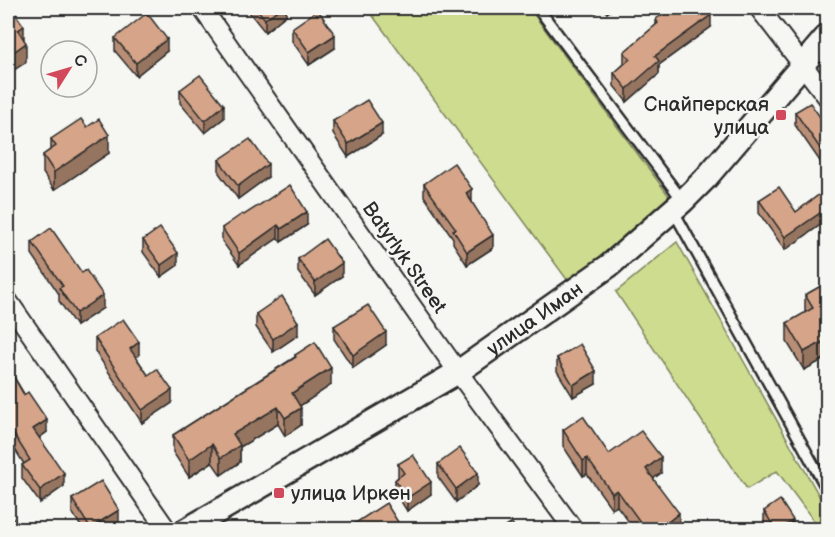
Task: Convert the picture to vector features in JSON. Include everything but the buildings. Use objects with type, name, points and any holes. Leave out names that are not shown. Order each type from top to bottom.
[{"type":"street","name":"Batyrlyk Street","points":[[202,8],[458,372],[574,530]]},
{"type":"street","points":[[759,8],[828,98]]},
{"type":"street","name":"улица Иман","points":[[186,530],[458,372],[610,265],[678,206],[725,157],[802,63],[828,35]]},
{"type":"street","points":[[8,301],[167,530]]},
{"type":"lane","points":[[538,8],[678,206],[828,490]]},
{"type":"green space","points":[[367,8],[529,8],[669,196],[650,223],[571,285]]},
{"type":"green space","points":[[677,242],[827,510],[827,529],[812,529],[817,525],[777,471],[747,489],[616,292]]},
{"type":"place","name":"Снайперская улица","points":[[781,115]]},
{"type":"place","name":"улица Иркен","points":[[279,493]]}]
